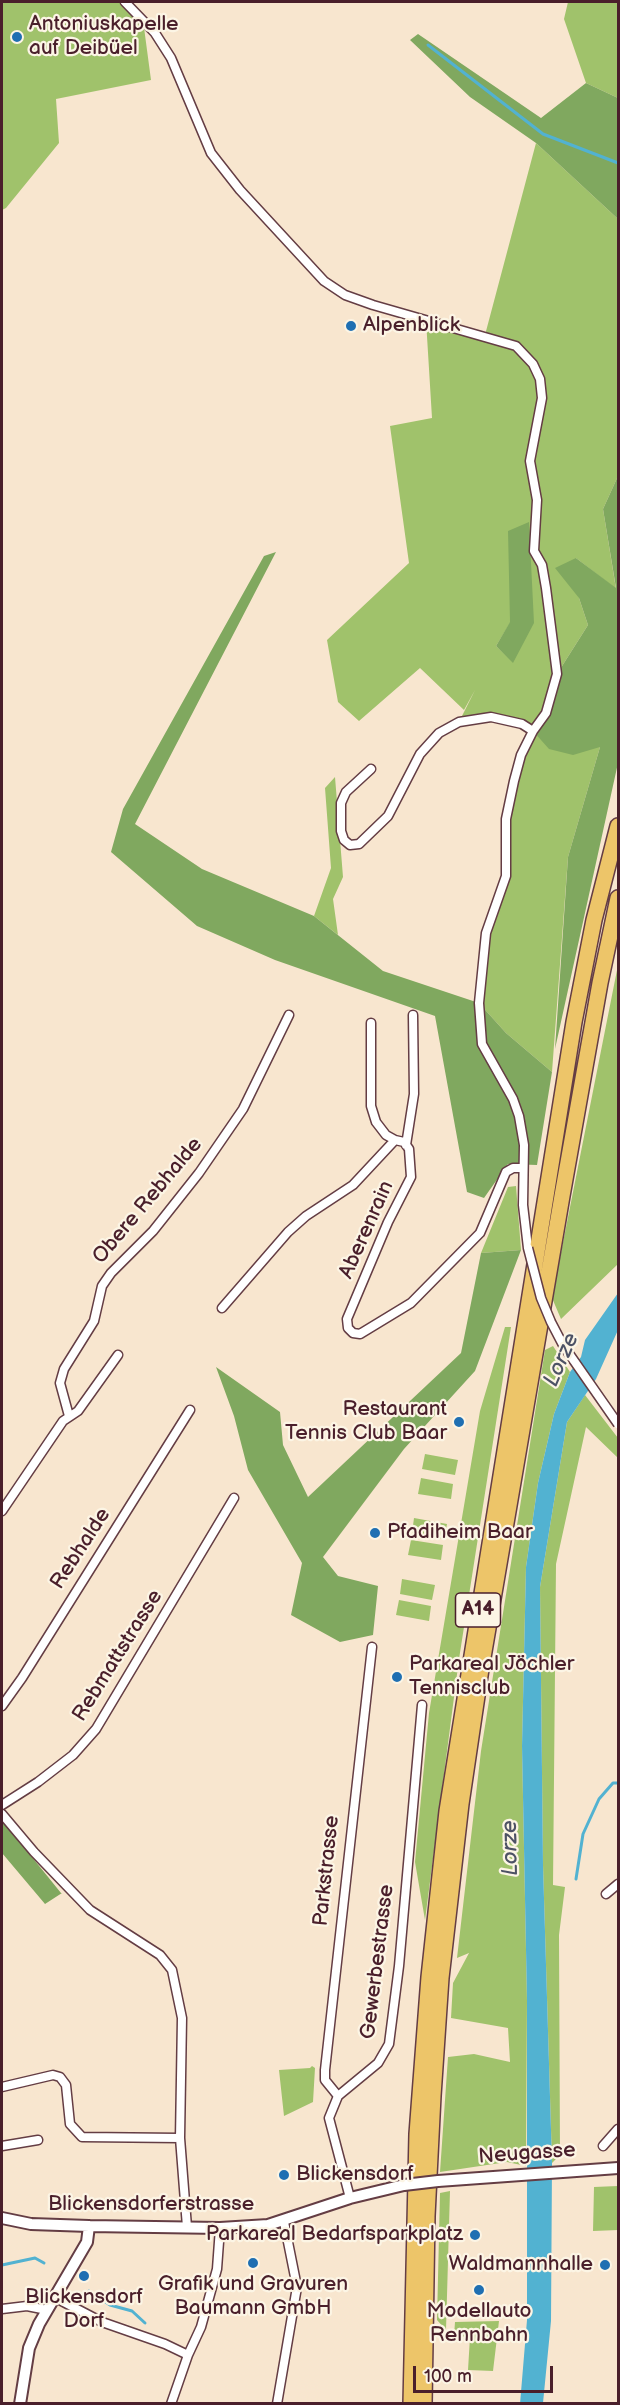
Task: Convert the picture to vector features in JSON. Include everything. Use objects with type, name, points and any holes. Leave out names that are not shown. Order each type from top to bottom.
[{"type":"highway","name":"A14","points":[[411,2403],[417,2134],[430,1957],[447,1811],[573,1030],[594,920],[618,825]]},
{"type":"highway","name":"A14","points":[[424,2403],[426,2237],[432,2107],[441,1978],[461,1804],[483,1659],[572,1139],[618,898]]},
{"type":"street","points":[[125,2],[155,33],[171,58],[211,153],[240,190],[324,281],[345,295],[516,346],[533,364],[540,379],[542,398],[530,461],[537,500],[534,551],[542,565],[557,674],[546,713],[532,731],[521,755],[506,819],[506,876],[486,933],[479,1003],[482,1044],[513,1099],[519,1116],[524,1145],[523,1184],[528,1248],[541,1298],[563,1345],[618,1424]]},
{"type":"street","points":[[371,769],[346,792],[341,802],[341,831],[344,840],[350,845],[359,844],[388,816],[420,754],[439,733],[459,722],[491,717],[522,724],[532,731]]},
{"type":"street","points":[[371,1023],[371,1106],[375,1122],[386,1135],[406,1145],[414,1094],[413,1015]]},
{"type":"street","name":"Obere Rebhalde","points":[[69,1416],[60,1383],[64,1369],[94,1321],[102,1286],[111,1273],[153,1231],[199,1173],[243,1109],[289,1016]]},
{"type":"street","name":"Aberenrain","points":[[222,1308],[288,1232],[306,1216],[353,1185],[394,1140]]},
{"type":"street","name":"Aberenrain","points":[[406,1145],[412,1161],[411,1177],[388,1222],[347,1319],[348,1328],[353,1333],[360,1334],[411,1303],[480,1233],[506,1172],[513,1168],[524,1168]]},
{"type":"street","points":[[2,1511],[63,1421],[78,1411],[118,1355]]},
{"type":"street","name":"Rebhalde","points":[[2,1706],[22,1678],[190,1410]]},
{"type":"street","name":"Rebmattstrasse","points":[[2,1805],[38,1782],[73,1755],[96,1729],[234,1498]]},
{"type":"street","name":"Parkstrasse","points":[[338,2096],[325,2080],[324,2070],[372,1647]]},
{"type":"street","name":"Gewerbestrasse","points":[[338,2096],[378,2063],[389,2044],[399,1966],[422,1705]]},
{"type":"street","points":[[2,1814],[34,1852],[90,1910],[160,1955],[172,1970],[182,2018],[180,2138],[187,2227]]},
{"type":"street","points":[[606,1894],[618,1884]]},
{"type":"street","points":[[2,2087],[53,2075],[60,2077],[66,2085],[70,2124],[82,2137],[180,2138]]},
{"type":"street","points":[[338,2096],[329,2118],[350,2198]]},
{"type":"street","points":[[603,2146],[618,2129]]},
{"type":"street","points":[[2,2146],[38,2140]]},
{"type":"street","name":"Neugasse","points":[[438,2181],[618,2168]]},
{"type":"street","name":"Blickensdorferstrasse","points":[[2,2218],[31,2224],[220,2228],[284,2222],[350,2198],[404,2185],[438,2181]]},
{"type":"street","points":[[277,2403],[297,2287],[284,2222]]},
{"type":"street","points":[[20,2403],[29,2348],[54,2297],[87,2242],[89,2226]]},
{"type":"street","points":[[171,2403],[188,2355],[201,2327],[217,2269],[220,2228]]},
{"type":"street","points":[[54,2297],[102,2322],[157,2341],[188,2355]]},
{"type":"street","points":[[2,2309],[27,2306],[47,2310]]},
{"type":"green space","points":[[2,2],[125,2],[143,20],[151,80],[56,99],[59,143],[2,210]]},
{"type":"green space","points":[[568,2],[618,2],[618,98],[586,83],[564,19]]},
{"type":"green space","points":[[418,34],[541,118],[586,83],[618,98],[618,219],[536,143],[470,97],[410,40]]},
{"type":"green space","points":[[536,143],[618,219],[618,476],[603,509],[616,589],[576,558],[579,598],[588,625],[557,674],[600,747],[568,857],[552,1072],[506,1033],[479,1003],[484,952],[506,876],[506,819],[532,731],[505,719],[459,722],[475,690],[464,710],[420,668],[359,721],[338,702],[327,640],[409,563],[390,426],[432,418],[426,320],[485,335]],"holes":[[[510,582],[513,662],[496,646],[510,623]]]},
{"type":"green space","points":[[618,476],[618,763],[555,1049],[568,857],[600,747],[573,755],[549,749],[533,731],[546,713],[557,674],[588,625],[579,598],[555,568],[576,558],[616,588],[603,509]]},
{"type":"green space","points":[[529,522],[534,623],[513,663],[496,646],[510,622],[508,531]]},
{"type":"green space","points":[[276,552],[135,824],[202,869],[314,916],[383,971],[479,1003],[506,1033],[552,1072],[537,1165],[508,1164],[484,1198],[467,1192],[435,1016],[275,960],[197,926],[111,852],[123,809],[264,556]]},
{"type":"green space","points":[[335,777],[343,877],[333,899],[338,935],[314,916],[331,868],[325,788]]},
{"type":"green space","points":[[618,965],[618,1264],[561,1319],[552,1298]]},
{"type":"green space","points":[[516,1186],[521,1250],[481,1253],[508,1187]]},
{"type":"green space","points":[[521,1250],[475,1371],[404,1449],[323,1557],[338,1576],[378,1586],[373,1635],[340,1642],[291,1615],[302,1563],[248,1470],[234,1416],[216,1367],[280,1412],[283,1445],[308,1497],[461,1353],[481,1253]]},
{"type":"green space","points":[[505,1327],[511,1327],[459,1659],[425,1920],[415,1862],[429,1713],[480,1411]]},
{"type":"green space","points":[[553,1346],[570,1372],[554,1414],[538,1483],[526,1567],[522,1746],[527,2001],[526,2166],[507,2162],[440,2172],[448,2057],[474,2054],[510,2062],[508,2028],[451,2018],[453,1983],[469,1953],[457,1958],[481,1751],[545,1350]]},
{"type":"green space","points":[[585,1395],[618,1438],[618,1458],[586,1427],[556,1564],[553,1885],[565,1887],[559,1935],[560,2155],[552,2163],[543,1865],[540,1587],[567,1422]]},
{"type":"green space","points":[[425,1454],[458,1460],[455,1475],[422,1469]]},
{"type":"green space","points":[[421,1478],[453,1484],[451,1499],[418,1494]]},
{"type":"green space","points":[[414,1518],[447,1524],[444,1539],[412,1533]]},
{"type":"green space","points":[[411,1540],[443,1545],[441,1560],[408,1555]]},
{"type":"green space","points":[[402,1579],[435,1585],[432,1600],[400,1594]]},
{"type":"green space","points":[[399,1600],[431,1606],[429,1621],[396,1615]]},
{"type":"green space","points":[[2,1820],[62,1893],[45,1904],[2,1853]]},
{"type":"green space","points":[[312,2066],[315,2068],[313,2102],[284,2116],[279,2070]]},
{"type":"green space","points":[[618,2186],[618,2230],[593,2231],[594,2187]]},
{"type":"green space","points":[[450,2191],[446,2330],[437,2320],[440,2193]]},
{"type":"green space","points":[[499,2321],[493,2371],[468,2370],[470,2337],[454,2336],[455,2322]]},
{"type":"water","points":[[618,1293],[618,1330],[596,1379],[567,1422],[540,1587],[543,1865],[552,2163],[551,2321],[543,2403],[520,2404],[527,2320],[527,2001],[522,1746],[526,1567],[538,1483],[554,1414],[570,1372],[581,1357],[585,1340]]},
{"type":"waterway","points":[[428,45],[543,134],[618,163]]},
{"type":"waterway","points":[[576,1879],[583,1834],[599,1799],[613,1783],[618,1783]]},
{"type":"waterway","points":[[2,2265],[35,2258],[44,2263]]},
{"type":"waterway","points":[[89,2291],[110,2305],[132,2311],[145,2323]]},
{"type":"place","name":"Antoniuskapelle auf Deibüel","points":[[17,37]]},
{"type":"place","name":"Alpenblick","points":[[351,326]]},
{"type":"place","name":"Restaurant Tennis Club Baar","points":[[459,1422]]},
{"type":"place","name":"Pfadiheim Baar","points":[[375,1533]]},
{"type":"place","name":"Parkareal Jöchler Tennisclub","points":[[397,1677]]},
{"type":"place","name":"Blickensdorf","points":[[284,2175]]},
{"type":"place","name":"Parkareal Bedarfsparkplatz","points":[[475,2235]]},
{"type":"place","name":"Grafik und Gravuren Baumann GmbH","points":[[253,2263]]},
{"type":"place","name":"Waldmannhalle","points":[[605,2265]]},
{"type":"place","name":"Blickensdorf Dorf","points":[[84,2276]]},
{"type":"place","name":"Modellauto Rennbahn","points":[[479,2290]]},
{"type":"water label","name":"Lorze","points":[[562,1360]]},
{"type":"water label","name":"Lorze","points":[[511,1848]]}]
